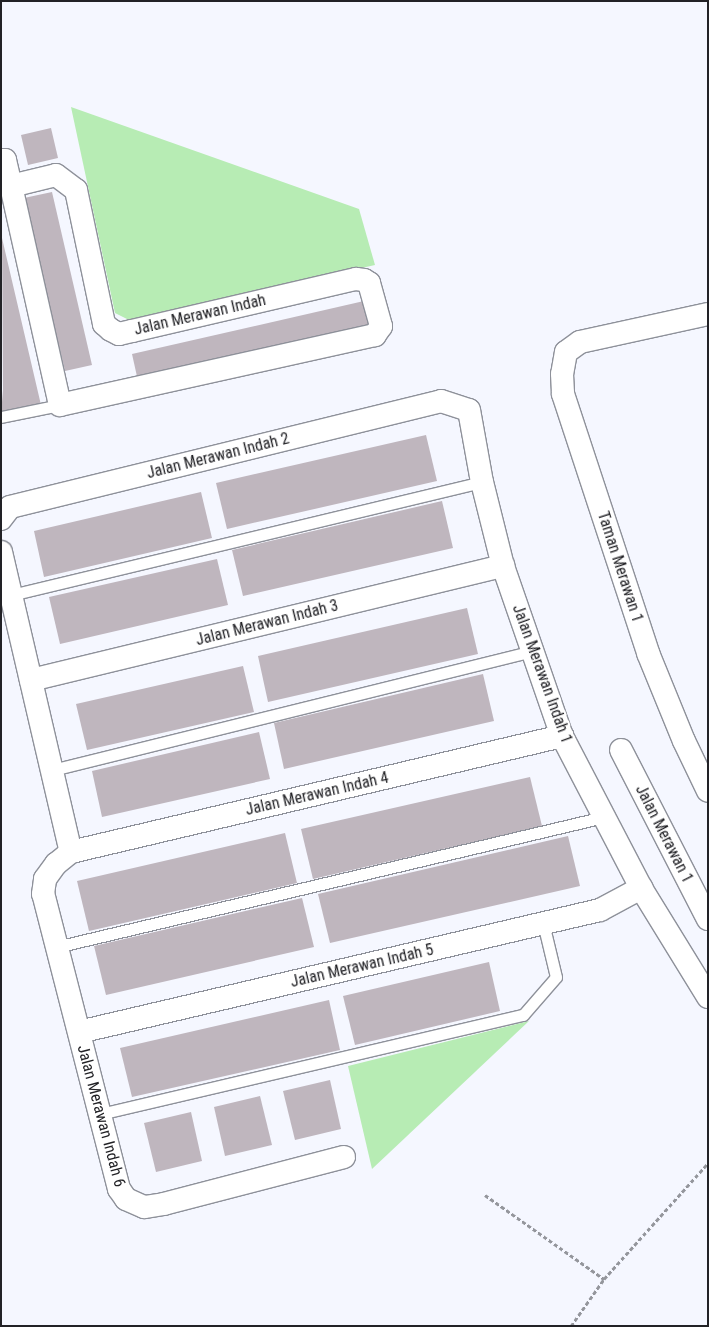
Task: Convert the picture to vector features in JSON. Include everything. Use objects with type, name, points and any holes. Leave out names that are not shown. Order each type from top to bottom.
[{"type":"street","points":[[1,160],[5,160],[6,187],[60,405]]},
{"type":"street","name":"Jalan Merawan Indah","points":[[6,187],[56,175],[76,190],[104,324],[119,334],[356,279],[364,280],[369,284],[381,326],[375,335],[60,405]]},
{"type":"street","name":"Taman Merawan 1","points":[[708,314],[580,342],[566,352],[562,374],[563,394],[648,653],[684,741],[708,791]]},
{"type":"street","name":"Jalan Merawan Indah 1","points":[[441,401],[469,410],[482,482],[503,566],[562,736],[641,888],[708,997]]},
{"type":"street","name":"Jalan Merawan Indah 2","points":[[1,519],[10,507],[441,401]]},
{"type":"street","points":[[1,552],[71,852]]},
{"type":"street","name":"Jalan Merawan Indah 3","points":[[31,680],[503,566]]},
{"type":"street","name":"Jalan Merawan Indah 4","points":[[71,852],[562,736]]},
{"type":"street","name":"Jalan Merawan 1","points":[[620,750],[708,918]]},
{"type":"street","name":"Jalan Merawan Indah 6","points":[[71,852],[56,864],[45,879],[43,894],[119,1189],[126,1199],[144,1206],[164,1204],[344,1157]]},
{"type":"street","name":"Jalan Merawan Indah 5","points":[[78,1032],[600,910],[641,888]]},
{"type":"lane","points":[[1,417],[60,405]]},
{"type":"lane","points":[[11,595],[482,482]]},
{"type":"lane","points":[[52,770],[533,651]]},
{"type":"lane","points":[[56,947],[604,817]]},
{"type":"lane","points":[[100,1114],[523,1016],[556,977],[543,923]]},
{"type":"path","points":[[572,1326],[604,1279],[708,1163]]},
{"type":"path","points":[[485,1195],[604,1279]]},
{"type":"green space","points":[[71,107],[359,209],[375,265],[129,320],[115,313]]},
{"type":"green space","points":[[529,1021],[372,1169],[348,1066]]},
{"type":"building","points":[[51,128],[58,158],[28,165],[21,135]]},
{"type":"building","points":[[52,192],[92,365],[65,371],[24,198]]},
{"type":"building","points":[[2,238],[41,405],[1,414],[3,390]]},
{"type":"building","points":[[364,301],[370,328],[138,381],[132,354]]},
{"type":"building","points":[[426,435],[437,481],[227,529],[216,483]]},
{"type":"building","points":[[201,492],[212,538],[44,577],[34,531]]},
{"type":"building","points":[[442,501],[453,548],[243,596],[232,550]]},
{"type":"building","points":[[217,559],[228,605],[60,644],[49,597]]},
{"type":"building","points":[[467,608],[478,654],[268,702],[258,656]]},
{"type":"building","points":[[243,666],[254,712],[87,750],[76,704]]},
{"type":"building","points":[[483,674],[494,721],[284,769],[274,723]]},
{"type":"building","points":[[259,732],[270,779],[102,817],[92,771]]},
{"type":"building","points":[[530,777],[542,826],[313,879],[301,829]]},
{"type":"building","points":[[285,833],[297,883],[89,931],[77,881]]},
{"type":"building","points":[[568,836],[580,886],[330,943],[318,894]]},
{"type":"building","points":[[302,898],[314,947],[106,995],[94,946]]},
{"type":"building","points":[[489,962],[500,1011],[355,1045],[343,996]]},
{"type":"building","points":[[329,1000],[340,1050],[132,1097],[120,1048]]},
{"type":"building","points":[[330,1080],[341,1129],[295,1140],[283,1091]]},
{"type":"building","points":[[260,1096],[272,1145],[225,1156],[214,1107]]},
{"type":"building","points":[[191,1112],[202,1161],[156,1172],[144,1123]]}]
